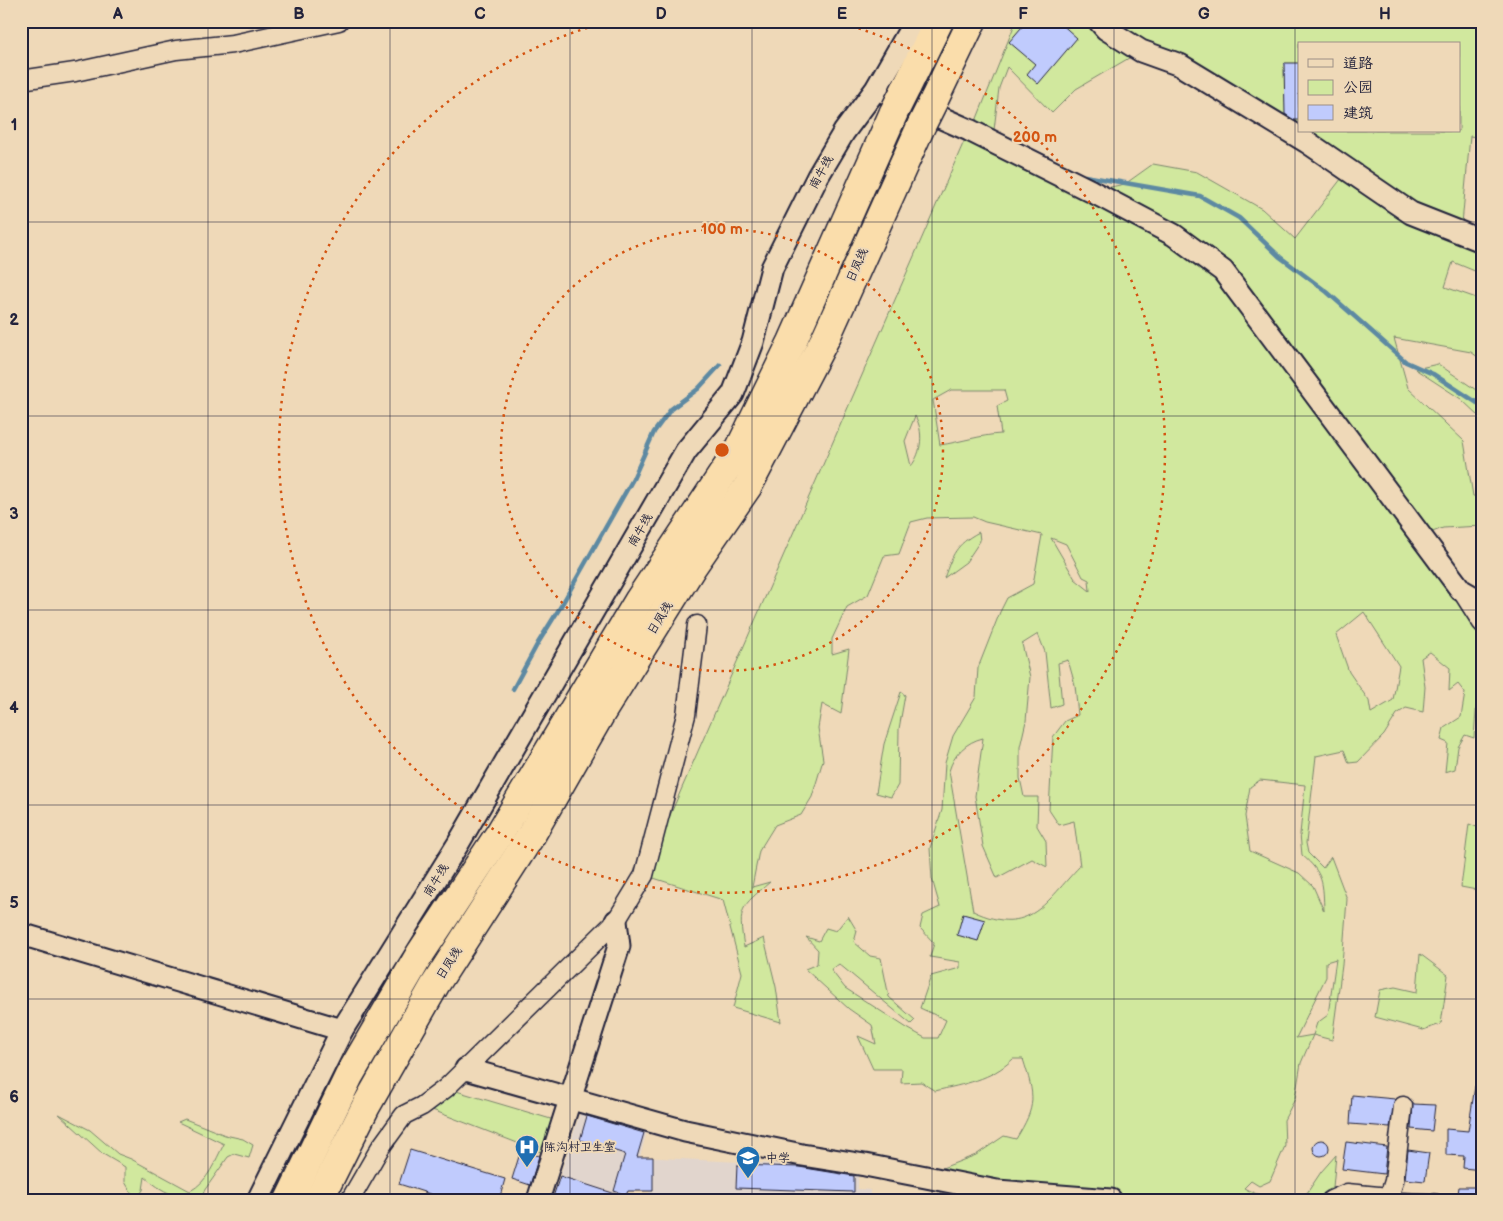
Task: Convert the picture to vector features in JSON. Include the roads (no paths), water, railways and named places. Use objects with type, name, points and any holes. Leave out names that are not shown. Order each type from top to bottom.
[{"type":"highway","points":[[289,1200],[349,1076],[420,954],[500,833],[639,600],[740,448],[792,342],[900,100],[939,21]]},
{"type":"highway","name":"日凤线","points":[[319,1200],[366,1106],[435,985],[530,836],[601,712],[692,567],[748,486],[827,335],[928,112],[972,21]]},
{"type":"street","points":[[21,80],[75,72],[176,50],[233,44],[339,21]]},
{"type":"street","name":"南牛线","points":[[258,1200],[342,1030],[458,844],[686,451],[732,394],[753,342],[772,268],[818,176],[844,132],[876,89],[914,21]]},
{"type":"street","points":[[1099,21],[1106,29],[1141,51],[1180,65],[1307,142],[1411,214],[1482,241]]},
{"type":"street","points":[[876,89],[969,130],[1091,191],[1174,235],[1223,271],[1382,481],[1482,622]]},
{"type":"street","points":[[1461,590],[1482,602]]},
{"type":"street","points":[[350,1200],[380,1148],[404,1115],[428,1102],[466,1069],[616,921],[644,875],[686,715],[697,625]]},
{"type":"street","points":[[538,1200],[619,946],[616,921]]},
{"type":"street","points":[[21,934],[342,1030]]},
{"type":"street","points":[[466,1069],[685,1130],[997,1191],[1111,1200]]},
{"type":"street","points":[[1331,1200],[1347,1193],[1389,1197],[1394,1181],[1403,1106]]},
{"type":"lane","points":[[1389,1197],[1436,1199]]},
{"type":"waterway","points":[[1085,176],[1200,196],[1239,218],[1280,257],[1327,292],[1406,362],[1433,374],[1482,406]]},
{"type":"waterway","points":[[513,689],[633,479],[654,432],[671,409],[698,389],[720,365]]},
{"type":"place","name":"陈沟村卫生室","points":[[527,1168]]},
{"type":"place","name":"中学","points":[[748,1179]]}]
